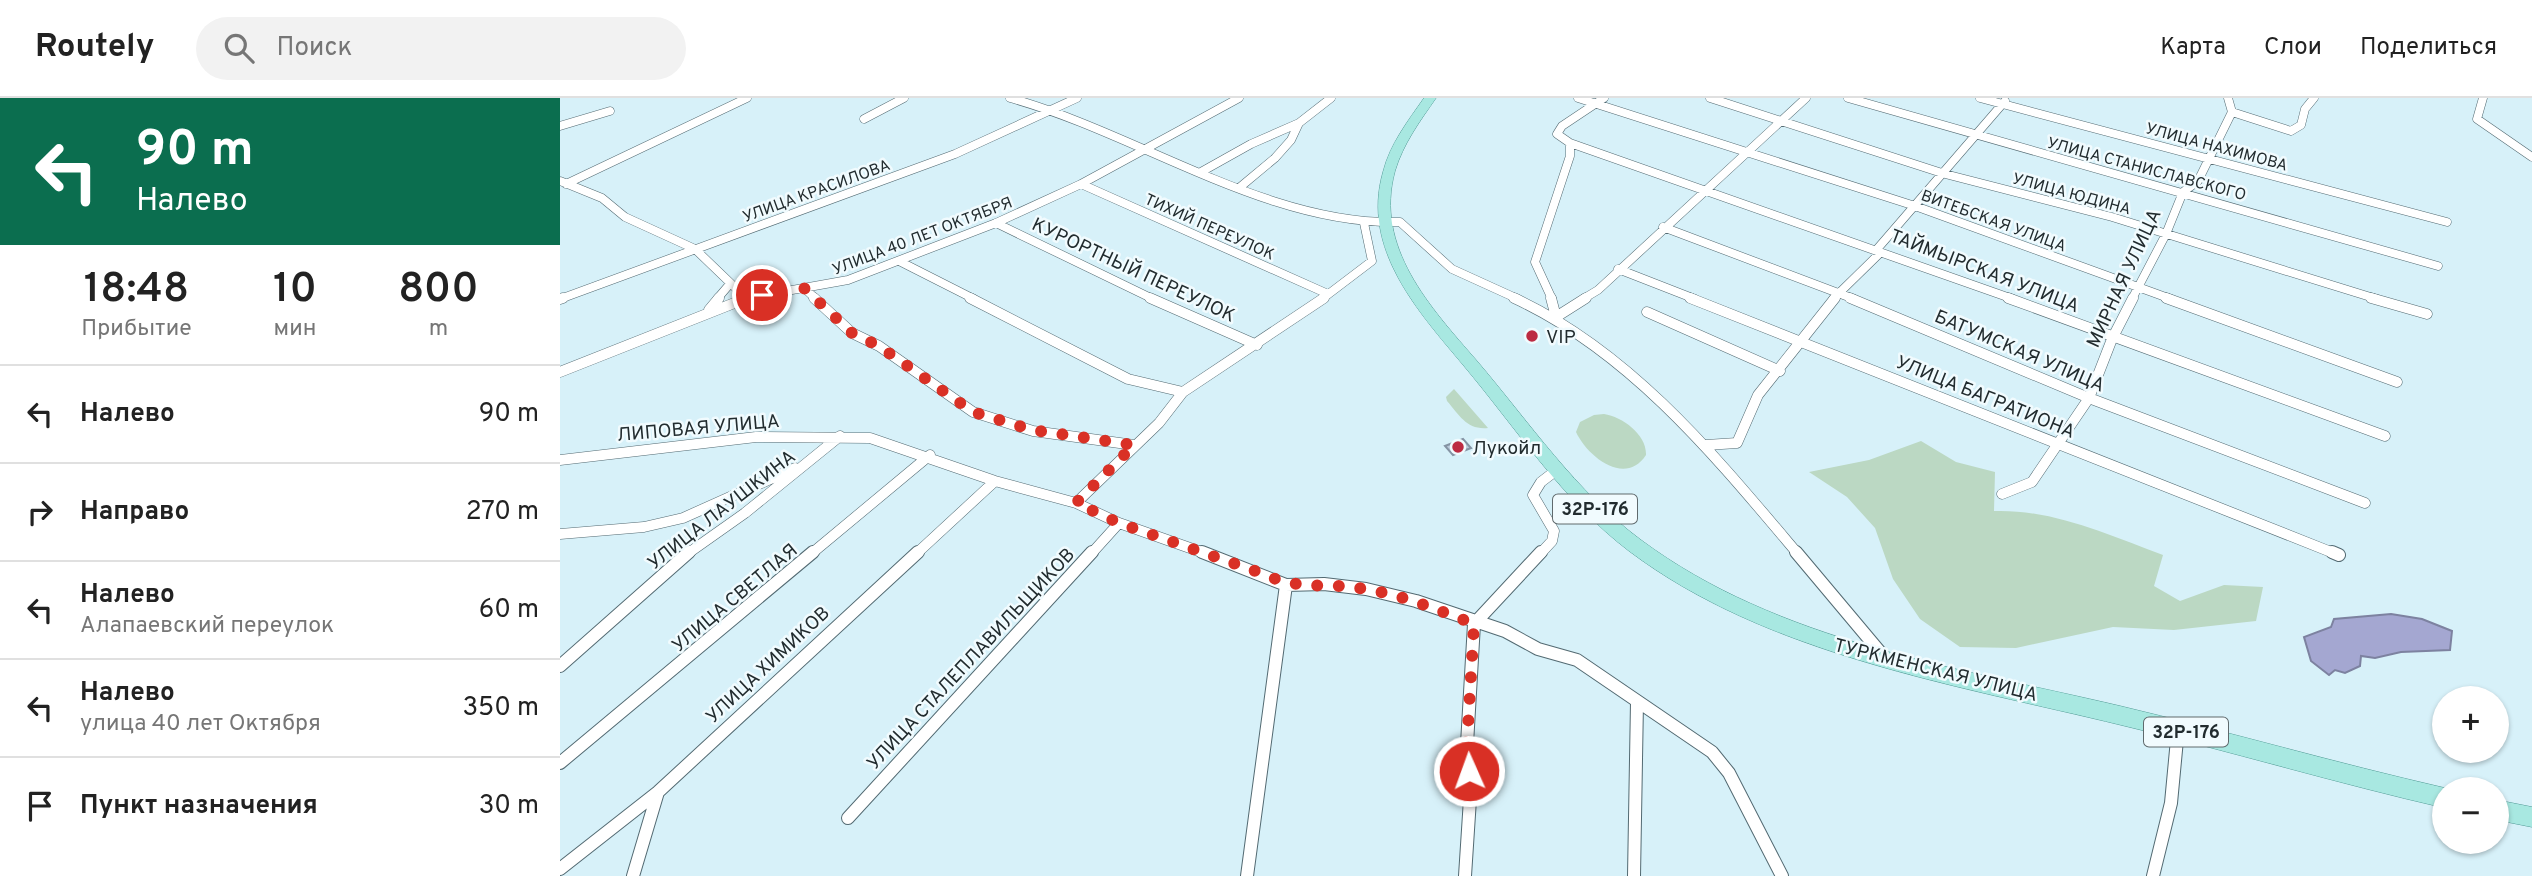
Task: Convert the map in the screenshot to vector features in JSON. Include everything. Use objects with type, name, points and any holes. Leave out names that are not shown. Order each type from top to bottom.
[{"type":"main road","name":"ТУРКМЕНСКАЯ УЛИЦА","points":[[1430,98],[1408,128],[1389,166],[1382,220],[1400,271],[1424,309],[1558,469],[1612,527],[1662,565],[1780,625],[1887,660],[2178,729],[2432,795]]},
{"type":"main road","points":[[2509,812],[2532,817]]},
{"type":"street","points":[[563,183],[747,98]]},
{"type":"street","points":[[864,119],[904,98]]},
{"type":"street","points":[[1010,98],[1053,110],[1280,204],[1364,223],[1382,220],[1400,222],[1451,269],[1556,317],[1637,381],[1706,445],[1887,660]]},
{"type":"street","name":"УЛИЦА КРАСИЛОВА","points":[[560,299],[943,158],[1077,98]]},
{"type":"street","name":"УЛИЦА 40 ЛЕТ ОКТЯБРЯ","points":[[560,372],[746,298],[848,281],[996,223],[1081,184],[1239,98]]},
{"type":"street","points":[[1201,172],[1251,144],[1300,123],[1331,98]]},
{"type":"street","name":"ВИТЕБСКАЯ УЛИЦА","points":[[1578,98],[1600,101],[1744,152],[1915,206],[2397,382]]},
{"type":"street","name":"УЛИЦА ЮДИНА","points":[[1710,98],[1945,174],[2112,216],[2289,274],[2427,314]]},
{"type":"street","points":[[1556,317],[1577,306],[1806,98]]},
{"type":"street","name":"УЛИЦА СТАНИСЛАВСКОГО","points":[[1848,98],[2438,266]]},
{"type":"street","name":"УЛИЦА НАХИМОВА","points":[[1980,98],[2005,101],[2447,222]]},
{"type":"street","points":[[2228,98],[2232,112],[2291,131],[2301,125],[2305,109],[2312,98]]},
{"type":"street","points":[[2483,98],[2477,119],[2532,157]]},
{"type":"street","points":[[1556,317],[1555,306],[1535,261],[1570,156],[1570,143],[1557,134],[1600,101]]},
{"type":"street","points":[[1706,445],[1737,443],[1758,396],[1780,371],[1799,340],[1839,293],[1878,255],[1878,248],[1945,174],[2005,101]]},
{"type":"street","points":[[560,126],[610,111]]},
{"type":"street","name":"МИРНАЯ УЛИЦА","points":[[2001,494],[2032,482],[2089,398],[2112,339],[2140,288],[2183,192],[2198,181],[2232,112]]},
{"type":"street","points":[[1239,188],[1275,158],[1291,140],[1300,123]]},
{"type":"street","name":"ТАЙМЫРСКАЯ УЛИЦА","points":[[1570,143],[1878,248],[2112,339],[2385,436]]},
{"type":"street","points":[[563,183],[602,198],[625,217],[695,249],[729,285],[746,298]]},
{"type":"street","name":"ТИХИЙ ПЕРЕУЛОК","points":[[1081,184],[1328,293]]},
{"type":"street","name":"КУРОРТНЫЙ ПЕРЕУЛОК","points":[[996,223],[1181,313],[1257,345]]},
{"type":"street","points":[[1076,503],[1160,423],[1183,392],[1257,345],[1372,261],[1364,223]]},
{"type":"street","name":"БАТУМСКАЯ УЛИЦА","points":[[1664,227],[1839,293],[2089,398],[2365,503]]},
{"type":"street","points":[[899,261],[1128,379],[1183,392]]},
{"type":"street","name":"УЛИЦА БАГРАТИОНА","points":[[1618,269],[2339,555]]},
{"type":"street","points":[[708,312],[729,285]]},
{"type":"street","points":[[804,288],[852,333],[879,346],[973,412],[1033,430],[1134,445]]},
{"type":"street","points":[[1647,312],[1780,371]]},
{"type":"street","name":"УЛИЦА ЛАУШКИНА","points":[[560,666],[700,543],[745,513],[840,436]]},
{"type":"street","name":"ЛИПОВАЯ УЛИЦА","points":[[560,460],[756,437],[870,438],[930,456],[995,481],[1076,503],[1119,523],[1264,574],[1286,585]]},
{"type":"street","name":"УЛИЦА СВЕТЛАЯ","points":[[560,762],[584,746],[930,456]]},
{"type":"street","points":[[560,534],[644,527],[683,518],[813,458]]},
{"type":"street","points":[[1465,876],[1470,799],[1467,744],[1474,624],[1552,541],[1554,531],[1533,495],[1541,482],[1558,469]]},
{"type":"street","name":"УЛИЦА ХИМИКОВ","points":[[560,869],[658,792],[995,481]]},
{"type":"street","name":"УЛИЦА СТАЛЕПЛАВИЛЬЩИКОВ","points":[[848,818],[1119,523]]},
{"type":"street","points":[[1247,876],[1286,585],[1324,584],[1366,589],[1416,601],[1474,624],[1505,631],[1538,649],[1577,660],[1712,752],[1729,773],[1782,876]]},
{"type":"street","points":[[1634,876],[1637,702]]},
{"type":"street","points":[[2153,876],[2171,803],[2178,729]]},
{"type":"street","points":[[633,876],[658,792]]},
{"type":"green space","points":[[1454,389],[1488,428],[1475,427],[1460,417],[1446,397]]},
{"type":"green space","points":[[1604,414],[1626,423],[1643,441],[1646,455],[1637,464],[1618,468],[1607,464],[1597,458],[1581,441],[1576,432],[1580,422],[1594,415]]},
{"type":"green space","points":[[1921,441],[1956,462],[1995,472],[1994,511],[2016,511],[2059,519],[2163,555],[2154,586],[2180,601],[2224,585],[2263,587],[2256,621],[2174,630],[2113,627],[2016,648],[1960,647],[1920,619],[1893,579],[1875,528],[1847,497],[1809,472],[1869,460]]},
{"type":"water","points":[[2391,614],[2422,619],[2452,631],[2450,650],[2401,652],[2375,658],[2361,656],[2360,666],[2345,673],[2335,670],[2329,675],[2311,661],[2304,637],[2331,627],[2334,619]]},
{"type":"building","name":"Лукойл","points":[[1463,439],[1471,448],[1453,455],[1445,446]]},
{"type":"place","name":"VIP","points":[[1532,336]]},
{"type":"place","name":"Лукойл","points":[[1458,447]]},
{"type":"route","points":[[762,295],[804,288],[852,333],[879,346],[973,412],[1033,430],[1134,445],[1076,503],[1119,523],[1264,574],[1286,585],[1324,584],[1366,589],[1416,601],[1474,624],[1467,744],[1469,771]]}]
